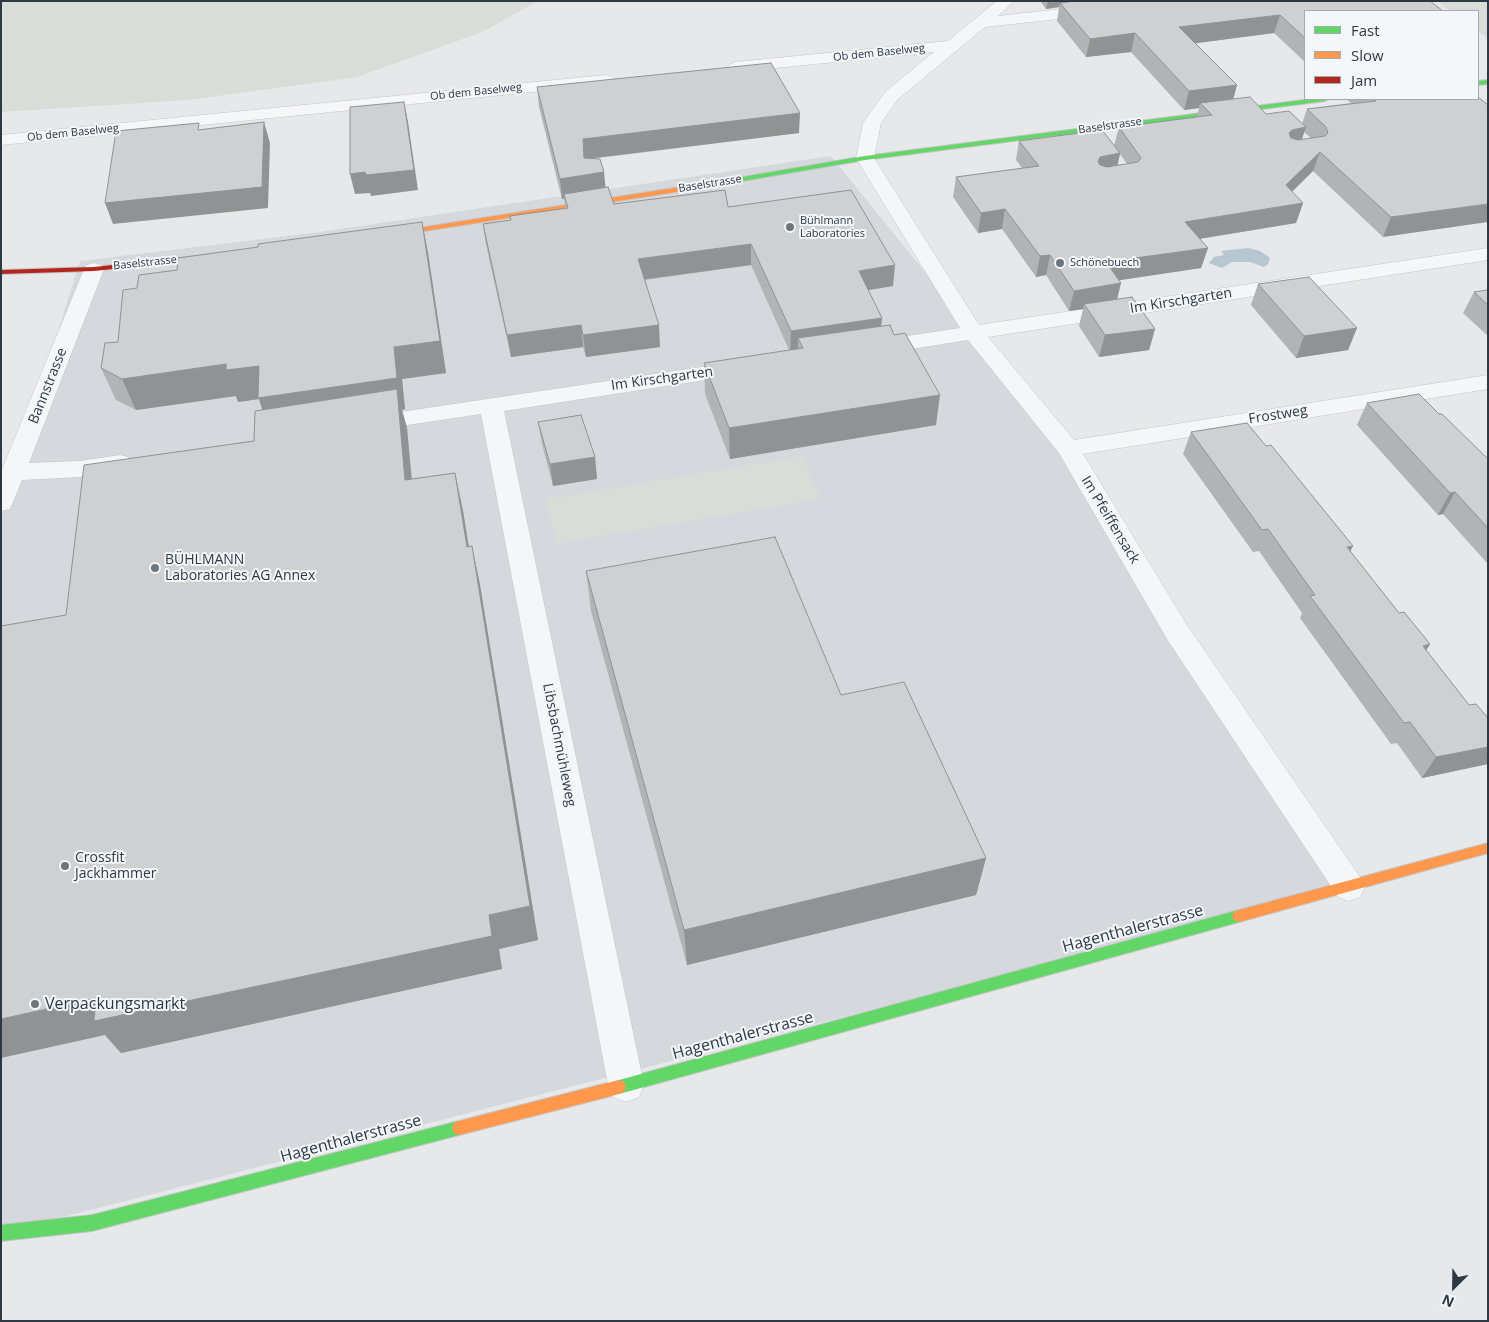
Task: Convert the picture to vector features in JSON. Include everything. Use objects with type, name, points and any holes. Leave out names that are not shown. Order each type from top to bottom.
[{"type":"street","points":[[865,158],[872,123],[891,96],[1007,1]]},
{"type":"street","points":[[980,23],[1108,9]]},
{"type":"street","name":"Ob dem Baselweg","points":[[724,68],[951,46]]},
{"type":"street","name":"Ob dem Baselweg","points":[[1,140],[626,78]]},
{"type":"street","name":"Baselstrasse","points":[[376,236],[706,185],[865,158],[1317,100]]},
{"type":"street","name":"Im Pfeiffensack","points":[[865,158],[974,334],[1068,449],[1177,632],[1349,887]]},
{"type":"street","name":"Baselstrasse","points":[[1,272],[94,269],[230,254]]},
{"type":"street","name":"Im Kirschgarten","points":[[857,351],[1488,254]]},
{"type":"street","name":"Bannstrasse","points":[[1,503],[94,269]]},
{"type":"street","name":"Im Kirschgarten","points":[[344,428],[760,365]]},
{"type":"street","name":"Frostweg","points":[[1068,449],[1488,382]]},
{"type":"street","name":"Libsbachmühleweg","points":[[491,405],[626,1085]]},
{"type":"street","points":[[14,472],[80,469],[139,460]]},
{"type":"street","name":"Hagenthalerstrasse","points":[[1,1233],[92,1223],[626,1085],[1488,848]]},
{"type":"shaded area","points":[[1,1],[538,1],[482,32],[357,77],[188,100],[1,112]]},
{"type":"shaded area","points":[[1437,1],[1488,1],[1488,38],[1479,32],[1479,10],[1450,10]]},
{"type":"shaded area","points":[[831,156],[1068,449],[1349,887],[1,1233],[1,503],[14,472],[80,261],[320,232]]},
{"type":"shaded area","points":[[802,456],[821,499],[556,544],[546,499]]},
{"type":"water","points":[[1248,248],[1260,251],[1270,258],[1268,264],[1264,267],[1250,262],[1232,262],[1222,268],[1209,263],[1214,257],[1224,255],[1221,251]]},
{"type":"building","points":[[1075,1],[1430,1],[1442,10],[1304,10],[1304,37],[1280,15],[1179,27],[1237,85],[1189,91],[1135,33],[1090,39],[1060,3]]},
{"type":"building","points":[[771,63],[800,113],[583,139],[584,158],[600,159],[604,172],[560,179],[537,87]]},
{"type":"building","points":[[1250,97],[1266,114],[1289,111],[1306,127],[1292,130],[1289,133],[1291,138],[1298,140],[1325,136],[1328,133],[1326,127],[1307,109],[1375,100],[1479,100],[1479,98],[1488,105],[1488,204],[1391,217],[1320,152],[1286,185],[1303,203],[1185,222],[1208,248],[1106,262],[1121,283],[1074,291],[1050,255],[1040,256],[1005,209],[981,213],[956,177],[1039,166],[1019,141],[1102,130],[1120,153],[1100,157],[1098,162],[1100,165],[1107,167],[1138,162],[1141,158],[1119,127],[1212,115],[1200,103]]},
{"type":"building","points":[[404,102],[414,170],[366,175],[365,172],[350,174],[350,107]]},
{"type":"building","points":[[264,122],[262,187],[105,203],[116,131],[199,123],[198,130]]},
{"type":"building","points":[[608,187],[614,204],[725,190],[728,207],[851,190],[895,265],[859,271],[882,318],[791,331],[751,244],[638,259],[659,325],[583,335],[581,325],[507,335],[483,224],[511,220],[510,216],[568,208],[564,194]]},
{"type":"building","points":[[422,222],[440,341],[394,347],[397,378],[258,398],[259,366],[226,370],[226,364],[122,379],[101,368],[105,343],[118,342],[123,290],[137,288],[139,275],[177,270],[178,258],[258,247],[258,244]]},
{"type":"building","points":[[1309,277],[1357,328],[1304,336],[1258,284]]},
{"type":"building","points":[[1488,290],[1488,305],[1474,292]]},
{"type":"building","points":[[1132,297],[1155,329],[1105,335],[1084,304]]},
{"type":"building","points":[[890,325],[894,335],[905,333],[940,395],[729,428],[704,363],[803,348],[798,338]]},
{"type":"building","points":[[397,389],[405,480],[455,473],[467,547],[472,546],[530,906],[489,915],[492,936],[94,1021],[96,998],[1,1019],[1,626],[66,615],[84,465],[254,441],[255,411]]},
{"type":"building","points":[[1419,394],[1488,459],[1488,528],[1455,492],[1450,493],[1367,403]]},
{"type":"building","points":[[581,415],[595,457],[550,464],[538,422]]},
{"type":"building","points":[[1247,423],[1266,446],[1271,445],[1353,546],[1347,547],[1399,613],[1404,612],[1430,644],[1423,646],[1469,705],[1476,704],[1488,718],[1488,747],[1436,757],[1410,722],[1404,723],[1310,596],[1315,595],[1268,529],[1262,530],[1191,432]]},
{"type":"building","points":[[775,537],[841,695],[904,682],[986,858],[684,930],[586,571]]},
{"type":"traffic: fast","points":[[1479,83],[1488,82]]},
{"type":"traffic: fast","points":[[731,181],[865,158],[1317,100]]},
{"type":"traffic: fast","points":[[619,1087],[1239,916]]},
{"type":"traffic: fast","points":[[1,1233],[92,1223],[459,1128]]},
{"type":"traffic: slow","points":[[386,235],[731,181]]},
{"type":"traffic: slow","points":[[1239,916],[1488,848]]},
{"type":"traffic: slow","points":[[459,1128],[619,1087]]},
{"type":"traffic: jam","points":[[1,272],[94,269],[214,256]]},
{"type":"place","name":"Bühlmann Laboratories","points":[[790,227]]},
{"type":"place","name":"Schönebuech","points":[[1060,263]]},
{"type":"place","name":"BÜHLMANN Laboratories AG Annex","points":[[155,568]]},
{"type":"place","name":"Crossfit Jackhammer","points":[[65,866]]},
{"type":"place","name":"Verpackungsmarkt","points":[[35,1004]]}]
